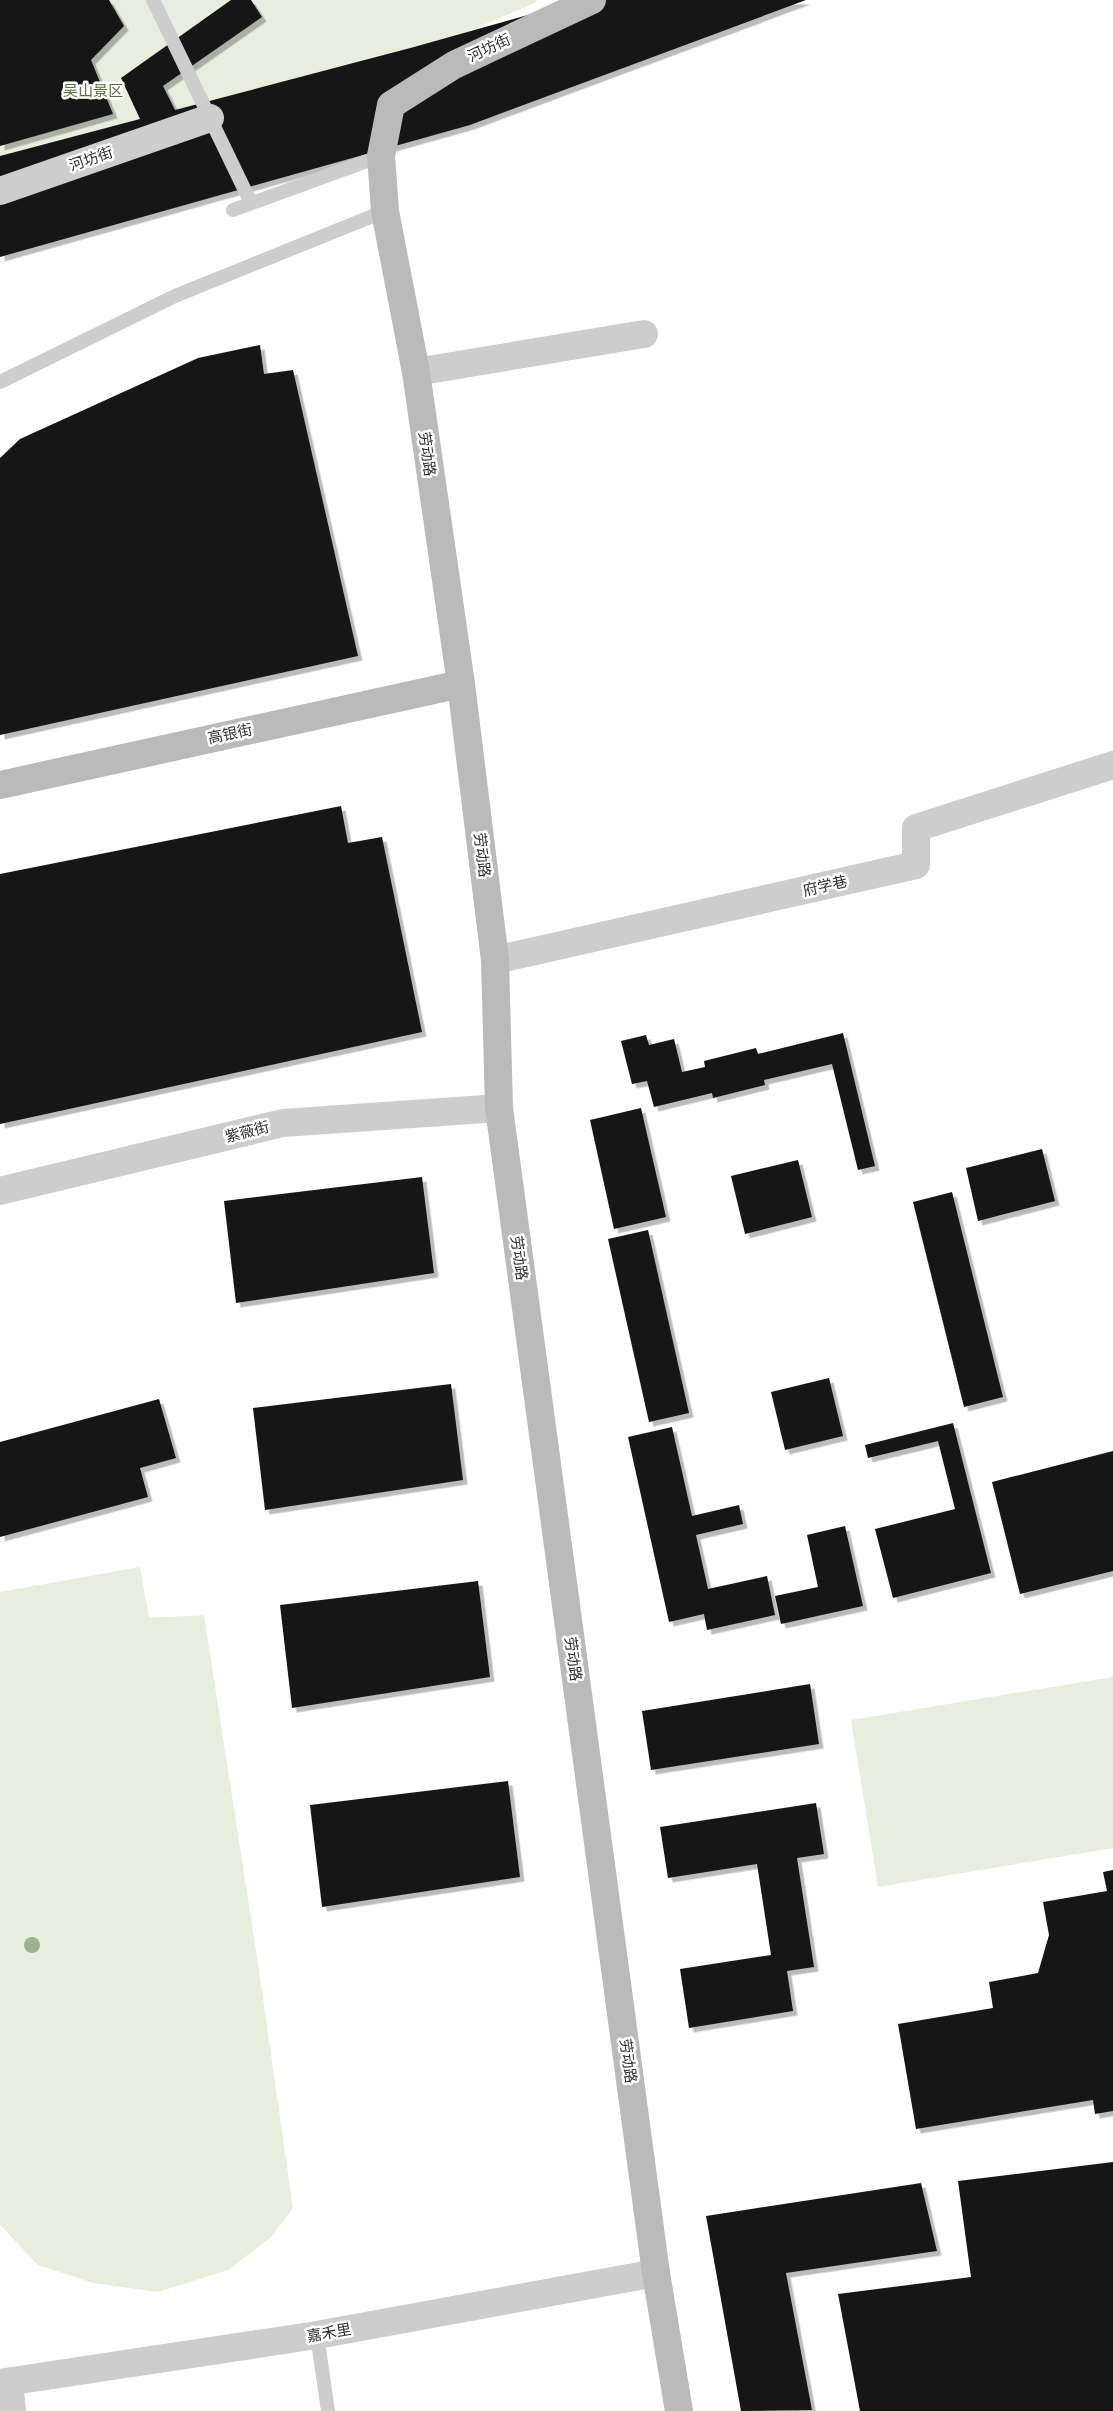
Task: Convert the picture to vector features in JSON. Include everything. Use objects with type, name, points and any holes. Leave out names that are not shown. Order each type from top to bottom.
[{"type":"street","name":"河坊街","points":[[391,105],[454,65],[585,1]]},
{"type":"street","name":"劳动路","points":[[391,105],[381,156],[385,211],[416,372],[461,684],[496,960],[499,1108],[656,2273],[679,2411]]},
{"type":"street","name":"河坊街","points":[[0,191],[210,118]]},
{"type":"street","points":[[416,372],[644,334]]},
{"type":"street","name":"高银街","points":[[0,785],[461,684]]},
{"type":"street","name":"府学巷","points":[[496,960],[916,865],[916,828],[1113,765]]},
{"type":"street","name":"紫薇街","points":[[0,1192],[283,1123],[499,1108]]},
{"type":"street","name":"嘉禾里","points":[[5,2383],[317,2336],[656,2273]]},
{"type":"street","points":[[5,2383],[12,2411]]},
{"type":"lane","points":[[153,0],[251,203]]},
{"type":"lane","points":[[233,210],[381,156]]},
{"type":"lane","points":[[0,382],[175,296],[385,211]]},
{"type":"lane","points":[[317,2336],[328,2411]]},
{"type":"green space","name":"吴山景区","points":[[0,0],[537,0],[535,3],[0,230]]},
{"type":"green space","points":[[140,1567],[149,1618],[204,1615],[259,1970],[293,2208],[270,2238],[228,2270],[158,2292],[93,2283],[38,2265],[0,2225],[0,1592]]},
{"type":"green space","points":[[1113,1677],[1113,1848],[878,1887],[851,1720]]},
{"type":"building","points":[[0,0],[109,0],[124,26],[91,60],[113,114],[0,146]]},
{"type":"building","points":[[231,0],[251,0],[262,17],[163,86],[175,110],[414,47],[581,0],[806,0],[470,125],[0,257],[0,156],[140,119],[121,78]]},
{"type":"building","points":[[260,345],[264,374],[293,370],[358,656],[0,735],[0,458],[20,439],[198,358]]},
{"type":"building","points":[[341,806],[348,843],[382,837],[422,1032],[0,1124],[0,874]]},
{"type":"building","points":[[843,1033],[875,1166],[858,1170],[832,1064],[764,1080],[765,1085],[713,1098],[712,1093],[654,1107],[647,1081],[632,1084],[621,1041],[646,1035],[649,1045],[674,1039],[682,1072],[705,1067],[704,1061],[756,1048],[758,1054]]},
{"type":"building","points":[[641,1108],[666,1217],[614,1229],[590,1120]]},
{"type":"building","points":[[1042,1149],[1055,1201],[978,1221],[966,1168]]},
{"type":"building","points":[[798,1160],[812,1217],[745,1234],[731,1176]]},
{"type":"building","points":[[422,1177],[434,1273],[236,1303],[224,1201]]},
{"type":"building","points":[[952,1192],[1003,1397],[964,1407],[913,1202]]},
{"type":"building","points":[[648,1230],[689,1413],[649,1422],[608,1239]]},
{"type":"building","points":[[829,1378],[843,1436],[785,1450],[771,1392]]},
{"type":"building","points":[[451,1384],[463,1480],[265,1510],[253,1408]]},
{"type":"building","points":[[159,1399],[176,1458],[140,1468],[148,1497],[0,1537],[0,1442]]},
{"type":"building","points":[[953,1423],[991,1573],[893,1598],[875,1529],[955,1509],[938,1441],[868,1458],[865,1445]]},
{"type":"building","points":[[672,1427],[692,1516],[739,1505],[743,1524],[696,1535],[708,1589],[767,1576],[775,1615],[707,1630],[704,1614],[669,1622],[628,1437]]},
{"type":"building","points":[[1113,1451],[1113,1571],[1020,1594],[992,1482]]},
{"type":"building","points":[[845,1526],[863,1606],[781,1624],[775,1596],[818,1587],[807,1535]]},
{"type":"building","points":[[478,1581],[490,1677],[292,1708],[280,1605]]},
{"type":"building","points":[[810,1684],[819,1744],[651,1770],[642,1711]]},
{"type":"building","points":[[508,1781],[520,1877],[322,1907],[310,1805]]},
{"type":"building","points":[[816,1803],[824,1854],[797,1858],[814,1967],[787,1971],[793,2011],[689,2028],[680,1969],[771,1955],[757,1864],[668,1878],[660,1827]]},
{"type":"building","points":[[1113,1870],[1113,2111],[1095,2114],[1093,2100],[916,2129],[898,2024],[993,2008],[989,1982],[1038,1973],[1049,1935],[1043,1902],[1107,1891],[1103,1872]]},
{"type":"building","points":[[1113,2162],[1113,2411],[860,2411],[838,2294],[971,2277],[958,2181]]},
{"type":"building","points":[[921,2183],[937,2251],[786,2273],[812,2410],[741,2411],[706,2216]]}]
